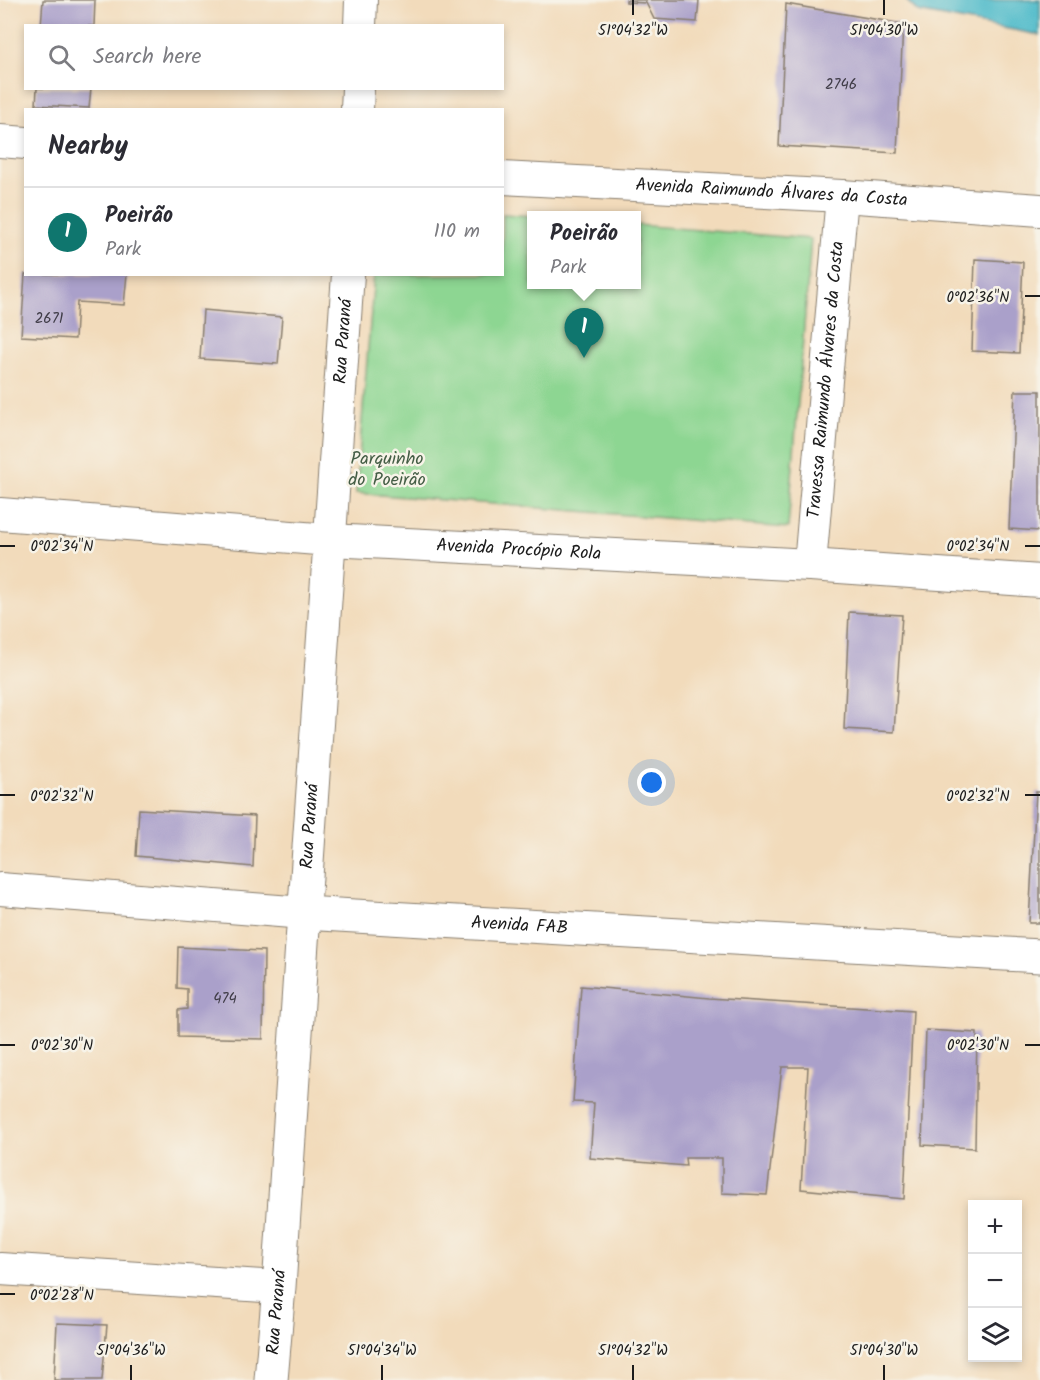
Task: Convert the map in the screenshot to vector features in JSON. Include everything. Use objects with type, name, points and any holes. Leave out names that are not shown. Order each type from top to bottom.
[{"type":"main road","name":"Avenida FAB","points":[[304,913],[1040,956]]},
{"type":"main road","name":"Rua Paraná","points":[[271,1380],[304,913]]},
{"type":"street","points":[[360,24],[361,0]]},
{"type":"street","points":[[357,108],[358,90]]},
{"type":"street","points":[[0,141],[24,143]]},
{"type":"street","name":"Avenida Raimundo Álvares da Costa","points":[[504,178],[842,196],[1040,210]]},
{"type":"street","name":"Travessa Raimundo Álvares da Costa","points":[[810,565],[842,196]]},
{"type":"street","name":"Rua Paraná","points":[[304,913],[348,276]]},
{"type":"street","name":"Avenida Procópio Rola","points":[[0,514],[330,540],[810,565],[1040,581]]},
{"type":"street","name":"Avenida FAB","points":[[0,889],[304,913]]},
{"type":"street","points":[[0,1269],[279,1287]]},
{"type":"green space","name":"Parquinho do Poeirão","points":[[504,214],[527,216],[527,289],[641,289],[641,225],[811,239],[788,528],[356,493],[374,276],[504,276]]},
{"type":"water","points":[[906,0],[1040,0],[1040,35],[918,12]]},
{"type":"building","points":[[43,0],[95,0],[94,24],[41,24]]},
{"type":"building","points":[[626,0],[699,0],[697,22],[654,19],[646,3],[626,2]]},
{"type":"building","points":[[786,4],[903,24],[897,153],[779,146]]},
{"type":"building","points":[[37,90],[91,90],[89,108],[36,105]]},
{"type":"building","points":[[975,259],[1023,262],[1019,353],[972,351]]},
{"type":"building","points":[[25,276],[127,276],[124,305],[77,302],[75,339],[21,336]]},
{"type":"building","points":[[203,310],[282,317],[278,364],[200,359]]},
{"type":"building","points":[[1015,391],[1040,391],[1040,531],[1009,529]]},
{"type":"building","points":[[849,612],[902,615],[894,732],[844,729]]},
{"type":"building","points":[[1036,792],[1040,792],[1040,923],[1029,923]]},
{"type":"building","points":[[139,809],[255,816],[253,867],[136,856]]},
{"type":"building","points":[[178,947],[264,951],[263,1039],[178,1037],[178,1010],[187,1009],[187,989],[177,988]]},
{"type":"building","points":[[581,986],[709,998],[913,1011],[904,1199],[801,1189],[808,1067],[782,1067],[767,1195],[722,1193],[722,1158],[685,1158],[686,1166],[590,1158],[594,1103],[573,1102]]},
{"type":"building","points":[[926,1030],[977,1033],[975,1148],[922,1145]]},
{"type":"building","points":[[57,1323],[107,1325],[102,1380],[54,1380]]},
{"type":"place","name":"Poeirão","points":[[584,358]]}]
